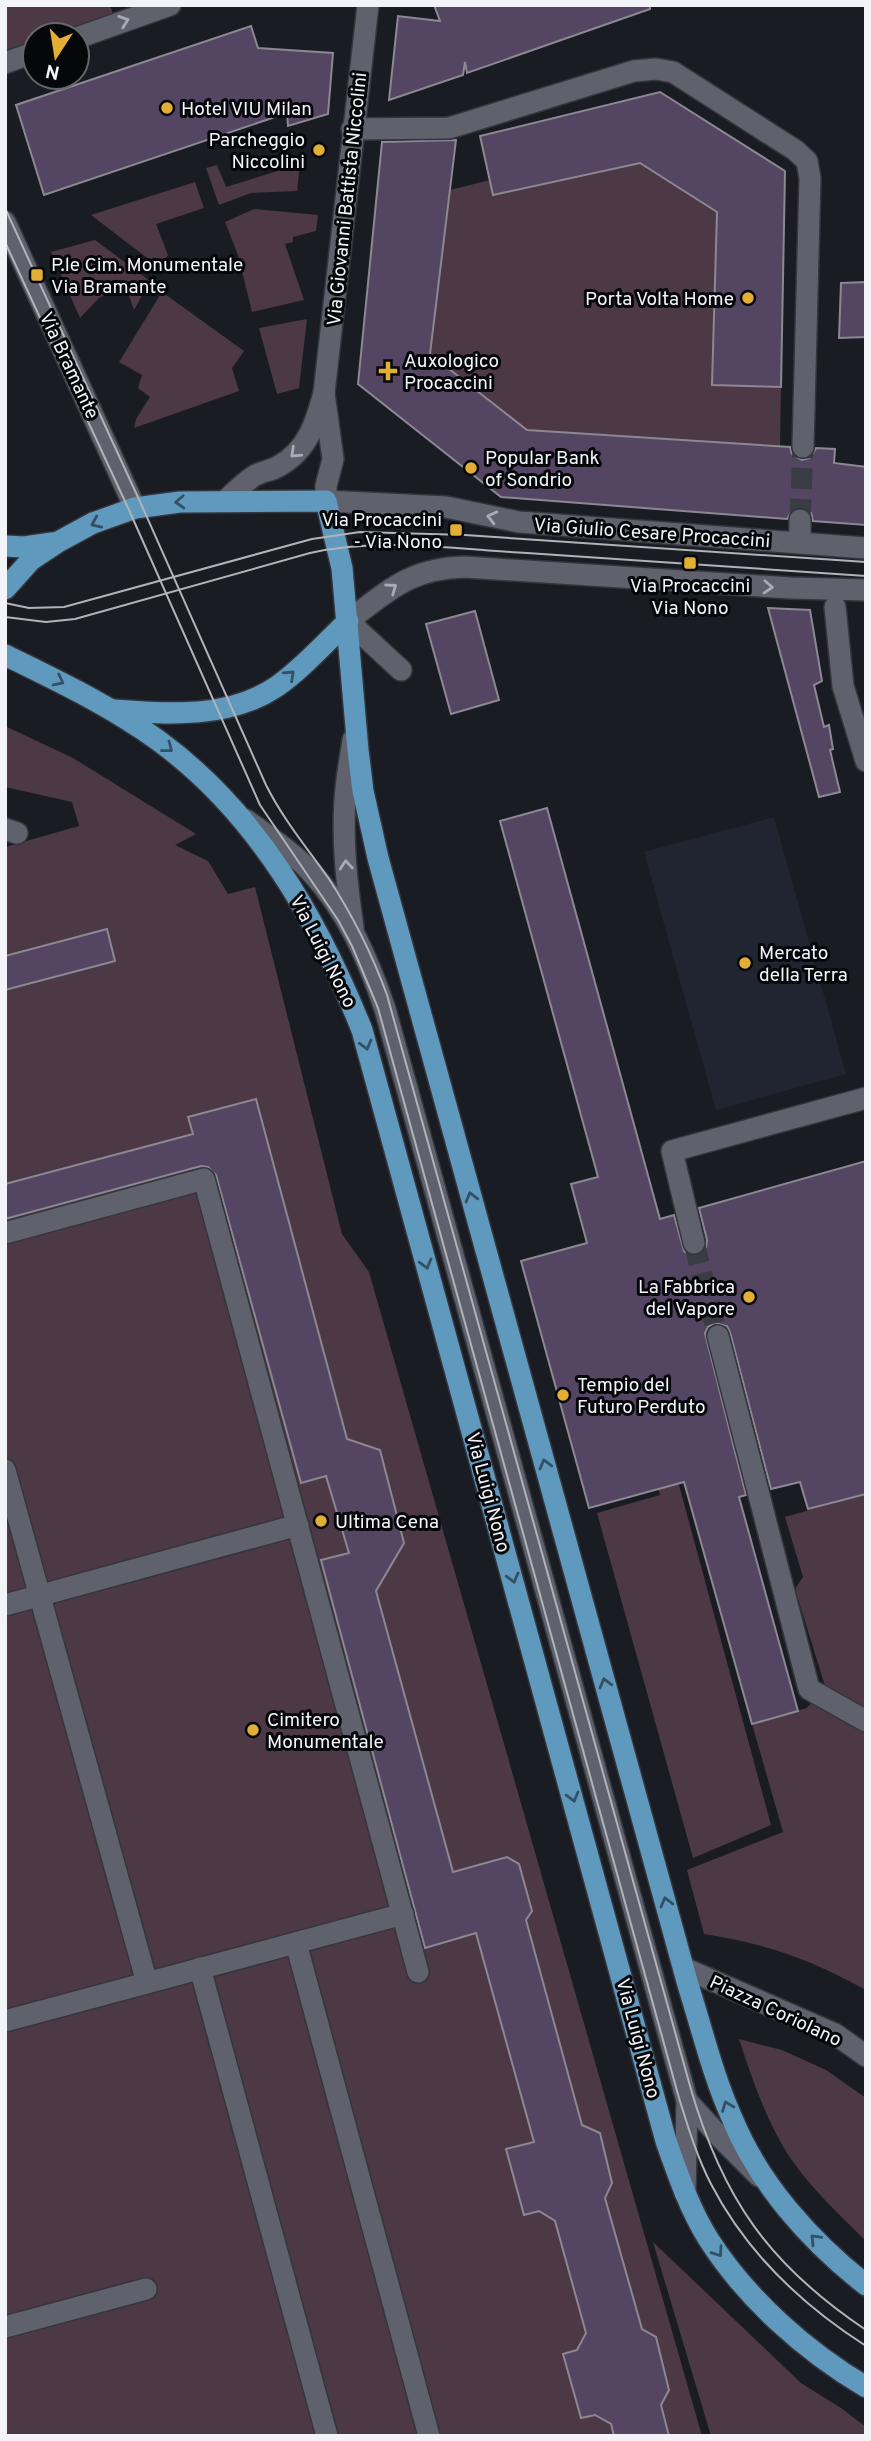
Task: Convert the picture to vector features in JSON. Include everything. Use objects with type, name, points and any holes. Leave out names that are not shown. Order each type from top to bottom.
[{"type":"main road","points":[[5,589],[31,559],[58,542],[93,523],[135,508],[180,502],[326,501],[339,548],[363,791],[378,858],[684,1968],[740,2137],[771,2187],[817,2241],[866,2285]]},
{"type":"main road","points":[[5,546],[35,546],[58,542]]},
{"type":"main road","points":[[112,710],[189,713],[231,707],[248,701],[279,685],[348,621]]},
{"type":"main road","name":"Via Luigi Nono","points":[[5,655],[112,710],[177,755],[208,782],[239,815],[293,889],[344,986],[362,1030],[666,2141],[685,2193]]},
{"type":"main road","points":[[685,2193],[708,2239],[736,2278],[788,2329],[866,2387]]},
{"type":"street","points":[[91,33],[170,5]]},
{"type":"street","name":"Via Giovanni Battista Niccolini","points":[[324,393],[368,5]]},
{"type":"street","points":[[352,129],[449,128],[634,71],[656,69],[673,72],[794,150],[807,161],[810,178],[803,447]]},
{"type":"street","name":"Via Bramante","points":[[5,222],[135,508]]},
{"type":"street","points":[[324,393],[333,459],[326,485],[326,501]]},
{"type":"street","points":[[225,501],[251,478],[276,468],[300,450],[312,430],[324,393]]},
{"type":"street","name":"Via Giulio Cesare Procaccini","points":[[326,501],[439,506],[519,522],[866,548]]},
{"type":"street","points":[[800,520],[800,543]]},
{"type":"street","points":[[401,670],[348,621],[398,583],[419,573],[443,568],[465,567],[791,588],[866,590]]},
{"type":"street","points":[[835,607],[843,686],[866,761]]},
{"type":"street","points":[[354,932],[346,874],[344,824],[355,726]]},
{"type":"street","points":[[239,815],[284,848],[309,871],[354,932],[377,985],[396,1043],[687,2101],[685,2193]]},
{"type":"street","points":[[694,1243],[672,1151],[866,1098]]},
{"type":"street","points":[[5,1233],[204,1179],[418,1972]]},
{"type":"street","points":[[718,1336],[809,1689],[866,1721]]},
{"type":"street","points":[[5,1470],[147,1983]]},
{"type":"street","points":[[5,1605],[298,1525]]},
{"type":"street","points":[[5,2021],[403,1914]]},
{"type":"street","points":[[296,1943],[429,2436]]},
{"type":"street","points":[[200,1968],[327,2436]]},
{"type":"street","name":"Piazza Coriolano","points":[[684,1968],[835,2035],[866,2056]]},
{"type":"street","points":[[687,2101],[771,2187]]},
{"type":"street","points":[[5,2327],[146,2289]]},
{"type":"shaded area","points":[[5,5],[110,5],[113,14],[91,22],[21,21],[21,46],[5,51]]},
{"type":"shaded area","points":[[640,163],[717,212],[712,385],[781,387],[780,446],[527,430],[430,354],[450,190],[490,180],[493,195]]},
{"type":"shaded area","points":[[300,164],[297,191],[251,193],[219,205],[206,168],[217,165],[226,187]]},
{"type":"shaded area","points":[[195,182],[204,208],[156,224],[168,255],[159,267],[91,215]]},
{"type":"shaded area","points":[[254,209],[318,215],[316,231],[293,237],[293,242],[285,244],[304,300],[252,312],[238,255],[225,222]]},
{"type":"shaded area","points":[[95,240],[150,281],[134,310],[126,287],[100,297],[80,318],[51,252]]},
{"type":"shaded area","points":[[162,292],[244,351],[232,368],[239,391],[134,428],[136,419],[150,397],[138,388],[142,375],[119,362]]},
{"type":"shaded area","points":[[307,319],[299,388],[277,394],[259,328]]},
{"type":"shaded area","name":"Cimitero Monumentale","points":[[5,726],[73,758],[196,834],[175,845],[208,861],[228,894],[255,887],[342,1234],[369,1272],[702,2436],[5,2436],[5,847],[79,826],[72,802],[5,787]]},
{"type":"shaded area","name":"Mercato della Terra","points":[[774,817],[846,1074],[716,1110],[644,852]]},
{"type":"shaded area","points":[[646,1363],[771,1825],[693,1858],[597,1513],[660,1495],[625,1367]]},
{"type":"shaded area","points":[[866,1494],[866,1990],[788,1954],[704,1934],[687,1870],[783,1832],[752,1724],[807,1708],[825,1686],[795,1589],[803,1577],[785,1517]]},
{"type":"shaded area","points":[[739,2039],[782,2050],[826,2070],[866,2098],[866,2241],[792,2161],[764,2108]]},
{"type":"shaded area","points":[[653,2242],[801,2383],[866,2427],[866,2436],[711,2436]]},
{"type":"building","points":[[434,5],[650,5],[650,9],[467,73],[465,62],[463,75],[389,100],[398,16],[440,21]]},
{"type":"building","name":"Hotel VIU Milan","points":[[251,26],[258,48],[333,53],[328,114],[288,126],[287,113],[44,195],[16,105],[58,91],[91,91],[91,80]]},
{"type":"building","name":"Porta Volta Home","points":[[660,92],[785,171],[781,387],[712,385],[717,212],[640,163],[493,195],[480,136]]},
{"type":"building","points":[[456,140],[430,354],[527,430],[790,447],[792,454],[802,460],[810,458],[816,448],[835,449],[834,463],[866,467],[866,525],[813,521],[811,513],[801,507],[793,509],[787,519],[501,497],[358,384],[382,142]]},
{"type":"building","points":[[866,282],[866,337],[839,338],[841,283]]},
{"type":"building","points":[[768,608],[810,610],[822,681],[814,685],[824,727],[829,725],[833,749],[830,750],[840,792],[819,797]]},
{"type":"building","points":[[475,611],[499,700],[451,714],[426,624]]},
{"type":"building","points":[[547,808],[660,1219],[674,1215],[684,1251],[696,1256],[706,1247],[707,1240],[699,1208],[866,1161],[866,1494],[808,1509],[800,1482],[771,1489],[730,1332],[727,1326],[715,1323],[708,1327],[705,1333],[746,1495],[739,1497],[798,1711],[752,1724],[684,1482],[589,1508],[521,1261],[587,1243],[571,1184],[598,1177],[500,821]]},
{"type":"building","points":[[107,929],[115,961],[5,990],[5,956]]},
{"type":"building","name":"Cimitero Monumentale","points":[[256,1099],[347,1439],[380,1450],[404,1543],[376,1591],[453,1872],[507,1857],[519,1864],[532,1911],[526,1920],[582,2125],[600,2133],[612,2183],[605,2198],[642,2329],[656,2337],[669,2390],[661,2405],[669,2436],[614,2436],[611,2424],[595,2415],[581,2418],[563,2354],[577,2350],[586,2333],[555,2221],[539,2211],[524,2215],[506,2149],[534,2142],[476,1933],[425,1948],[321,1560],[349,1553],[326,1476],[301,1483],[216,1175],[208,1167],[201,1166],[5,1219],[5,1184],[193,1134],[188,1117]]},
{"type":"tunnel","points":[[800,520],[803,447]]},
{"type":"tunnel","points":[[694,1243],[718,1336]]},
{"type":"tram line","points":[[5,208],[266,785],[346,907],[387,995],[690,2086],[717,2162],[734,2195],[776,2254],[802,2280],[866,2330]]},
{"type":"tram line","points":[[5,242],[129,510],[260,805],[338,920],[378,1008],[679,2098],[701,2163],[725,2209],[759,2254],[798,2295],[866,2346]]},
{"type":"tram line","points":[[5,603],[29,608],[64,607],[312,539],[360,532],[465,535],[866,562]]},
{"type":"tram line","points":[[5,617],[46,622],[75,619],[310,553],[363,546],[446,547],[866,576]]},
{"type":"place","name":"Hotel VIU Milan","points":[[167,108]]},
{"type":"place","name":"Parcheggio Niccolini","points":[[319,150]]},
{"type":"place","name":"P.le Cim. Monumentale Via Bramante","points":[[37,275]]},
{"type":"place","name":"Porta Volta Home","points":[[748,298]]},
{"type":"place","name":"Auxologico Procaccini","points":[[388,371]]},
{"type":"place","name":"Popular Bank of Sondrio","points":[[471,468]]},
{"type":"place","name":"Via Procaccini - Via Nono","points":[[456,530]]},
{"type":"place","name":"Via Procaccini Via Nono","points":[[690,563]]},
{"type":"place","name":"Mercato della Terra","points":[[745,963]]},
{"type":"place","name":"La Fabbrica del Vapore","points":[[749,1297]]},
{"type":"place","name":"Tempio del Futuro Perduto","points":[[563,1395]]},
{"type":"place","name":"Ultima Cena","points":[[321,1521]]},
{"type":"place","name":"Cimitero Monumentale","points":[[253,1730]]}]
